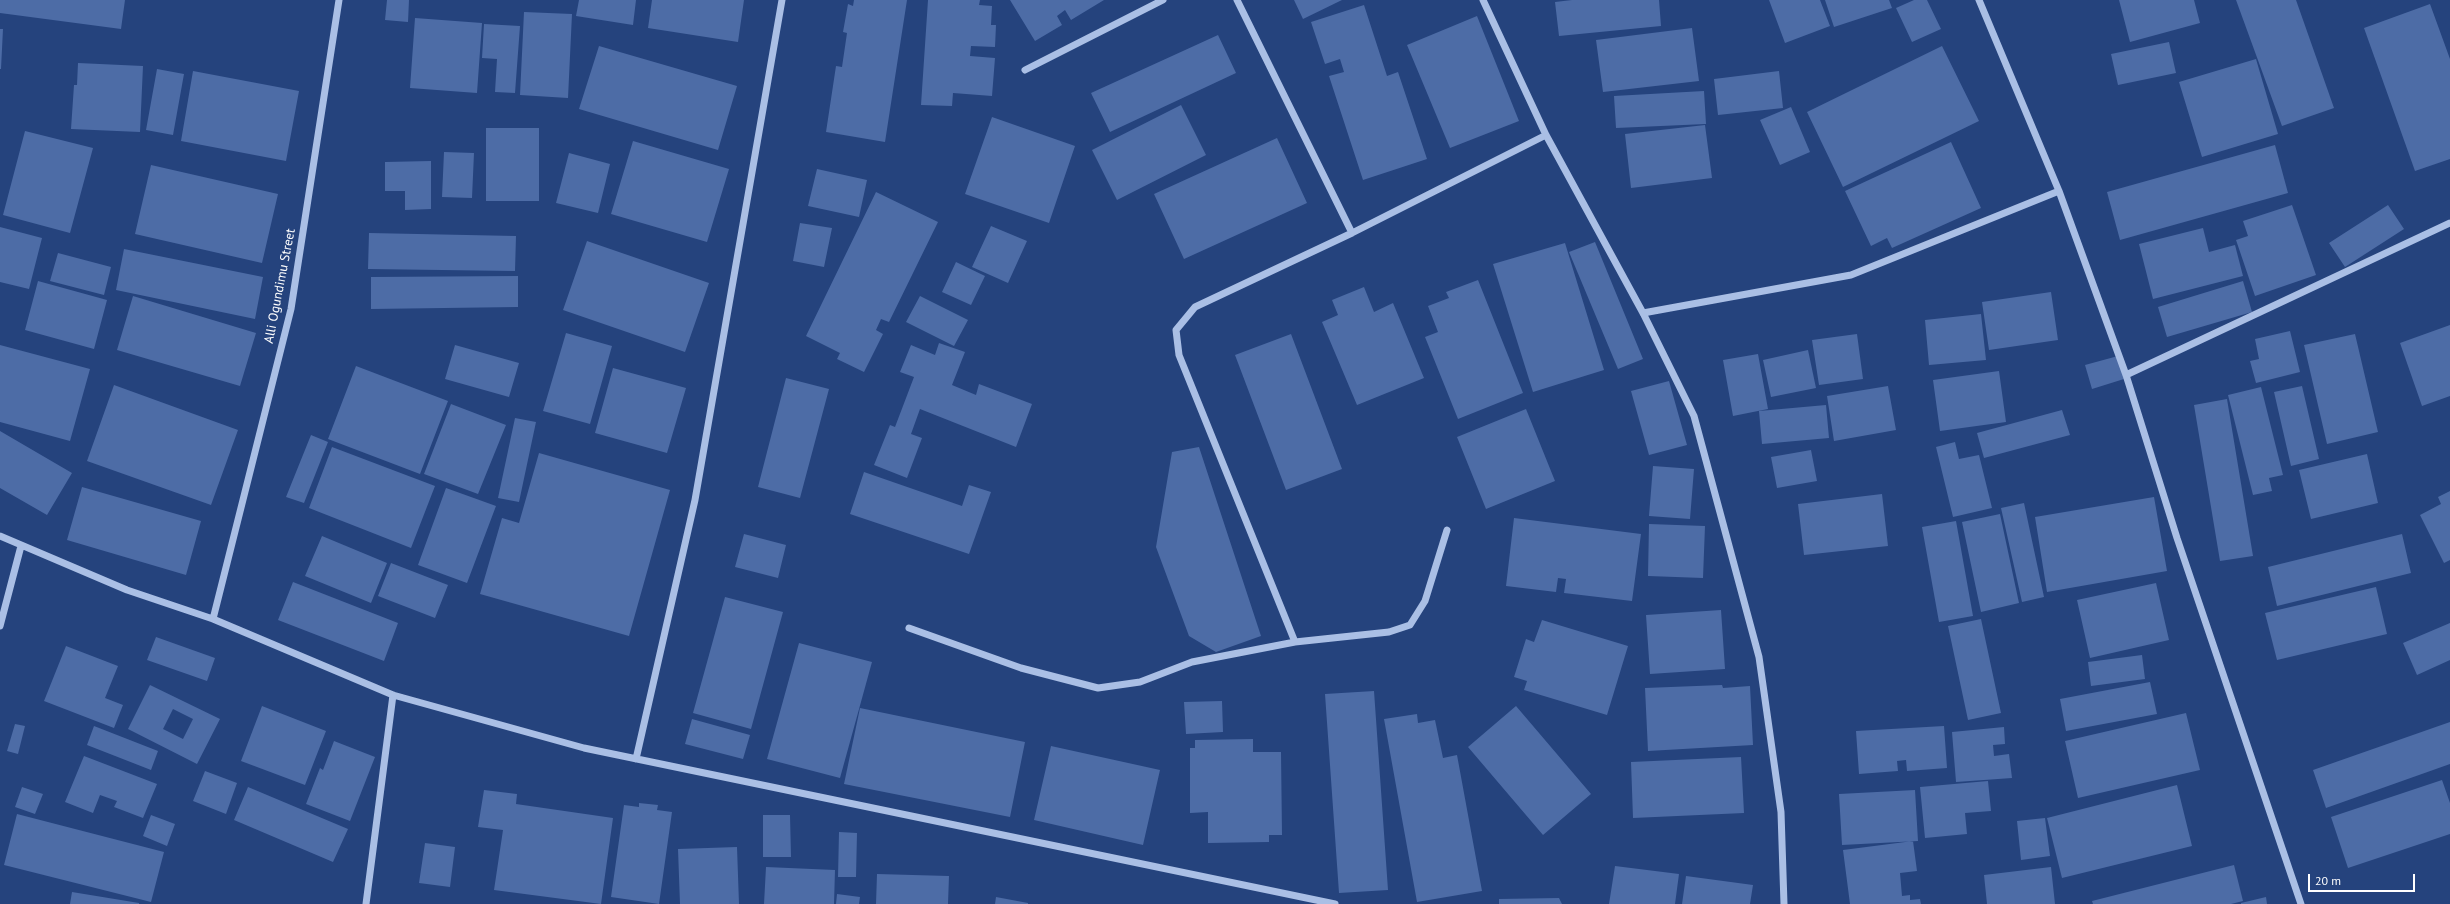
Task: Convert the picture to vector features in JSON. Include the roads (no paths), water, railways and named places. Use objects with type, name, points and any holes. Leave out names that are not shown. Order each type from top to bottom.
[{"type":"street","name":"Alli Ogundimu Street","points":[[213,619],[291,309],[338,0]]},
{"type":"street","points":[[636,760],[695,500],[782,0]]},
{"type":"street","points":[[1025,70],[1163,0]]},
{"type":"street","points":[[1237,0],[1352,233]]},
{"type":"street","points":[[1483,0],[1546,135],[1644,313],[1694,416],[1759,657],[1781,812],[1784,904]]},
{"type":"street","points":[[1979,0],[2059,191],[2126,375],[2177,538],[2301,904]]},
{"type":"street","points":[[1295,642],[1178,355],[1176,330],[1195,307],[1352,233],[1546,135]]},
{"type":"street","points":[[1644,313],[1851,275],[2059,191]]},
{"type":"street","points":[[2126,375],[2450,223]]},
{"type":"street","points":[[909,628],[1021,668],[1098,688],[1140,682],[1192,662],[1295,642],[1389,632],[1410,625],[1426,601],[1447,530]]},
{"type":"street","points":[[0,536],[127,590],[213,619],[393,695],[584,748],[1335,904]]},
{"type":"street","points":[[0,626],[21,546]]},
{"type":"street","points":[[366,904],[393,695]]}]
